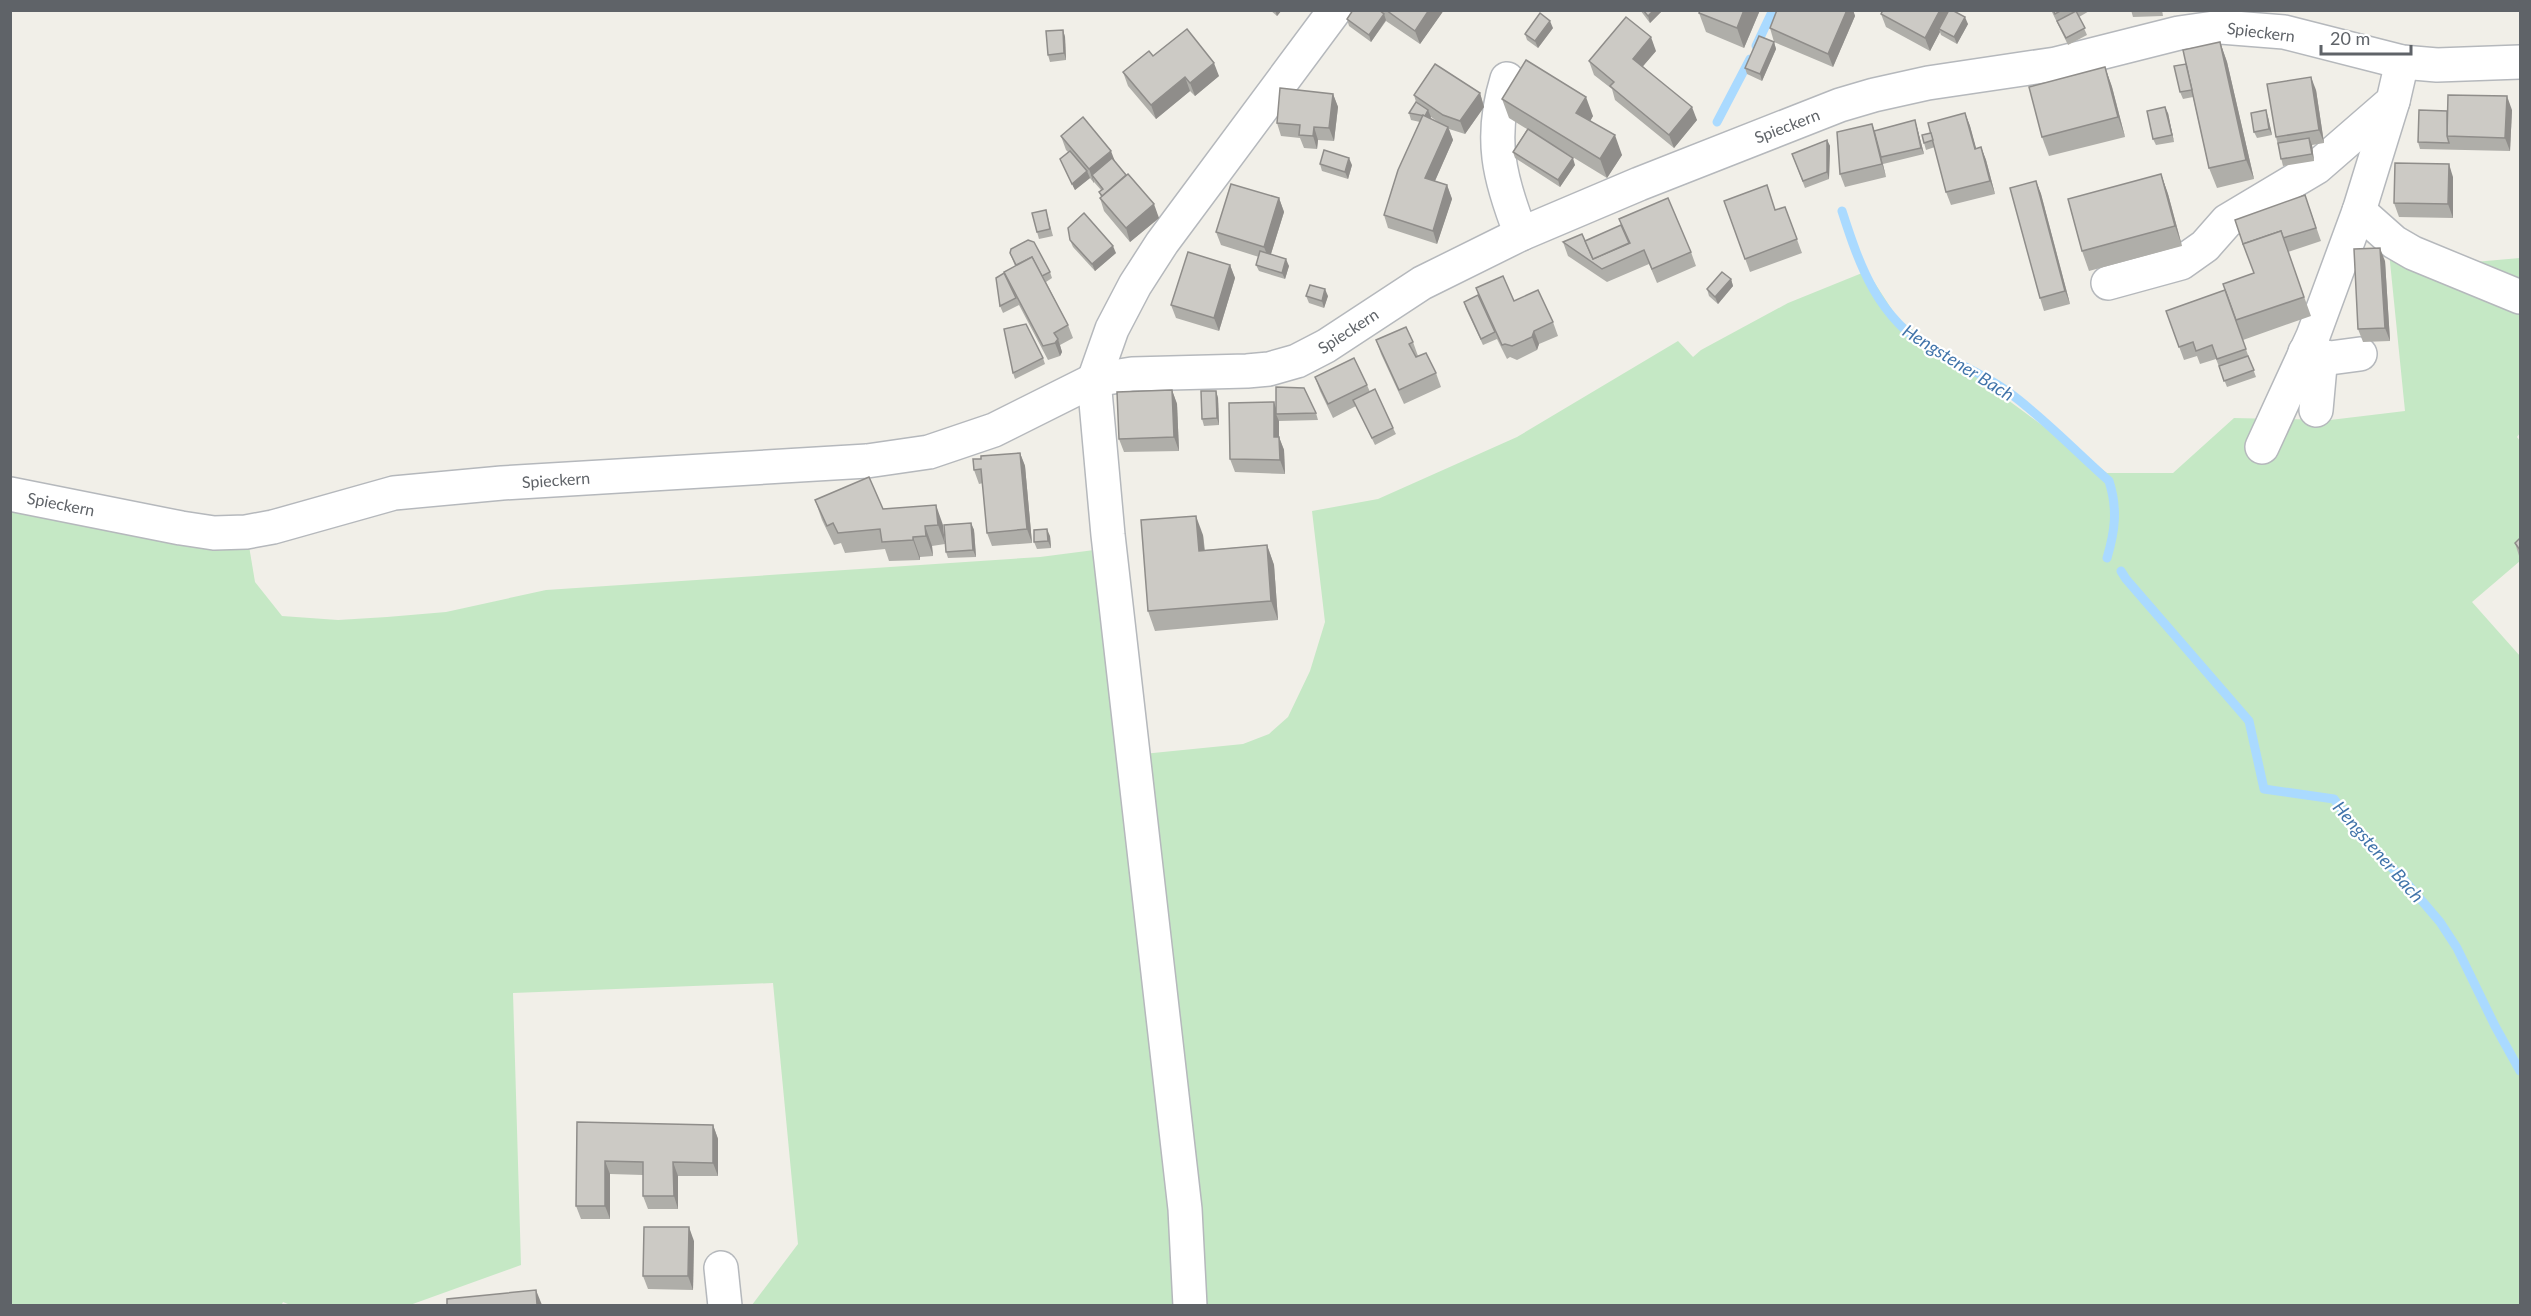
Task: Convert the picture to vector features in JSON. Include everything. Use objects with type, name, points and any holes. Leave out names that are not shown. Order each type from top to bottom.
[{"type":"street","points":[[1190,1305],[1185,1209],[1108,535],[1094,380],[1113,329],[1135,285],[1162,243],[1335,10]]},
{"type":"street","name":"Spieckern","points":[[10,494],[181,528],[213,533],[246,532],[273,527],[394,494],[502,483],[867,461],[929,452],[994,430],[1094,380],[1132,374],[1269,369],[1297,361],[1326,346],[1422,283],[1521,234],[1639,184],[1804,119],[1874,95],[1928,83],[2056,64],[2179,33],[2221,27],[2261,29],[2403,62],[2461,65],[2520,62]]},
{"type":"street","points":[[2262,447],[2313,354],[2393,102],[2403,62]]},
{"type":"street","points":[[1507,79],[1499,105],[1496,136],[1506,195],[1521,234]]},
{"type":"street","points":[[2108,283],[2181,263],[2205,246],[2227,221],[2317,167],[2393,102]]},
{"type":"street","points":[[2359,212],[2394,242],[2413,253],[2520,297]]},
{"type":"street","points":[[2313,354],[2330,358],[2360,354]]},
{"type":"street","points":[[2313,354],[2316,411]]},
{"type":"street","points":[[721,1268],[725,1305]]},
{"type":"green space","points":[[2389,252],[2463,263],[2520,258],[2520,433],[2517,437],[2520,441],[2520,561],[2472,602],[2520,656],[2520,1305],[752,1305],[798,1244],[773,983],[513,993],[521,1265],[410,1305],[293,1306],[283,1302],[281,1306],[11,1305],[10,504],[248,540],[255,582],[282,616],[338,620],[446,612],[546,590],[1040,557],[1102,549],[1133,755],[1243,744],[1269,734],[1288,717],[1310,671],[1325,622],[1312,511],[1378,499],[1517,437],[1678,341],[1693,357],[1701,350],[1788,303],[1867,271],[1898,319],[2107,473],[2173,473],[2234,418],[2330,420],[2405,411]]},
{"type":"building","points":[[1353,10],[1379,10],[1384,14],[1369,35],[1347,19]]},
{"type":"building","points":[[1386,10],[1429,10],[1415,31]]},
{"type":"building","points":[[1643,10],[1654,10],[1648,16]]},
{"type":"building","points":[[1700,10],[1744,10],[1737,28],[1699,13]]},
{"type":"building","points":[[1777,10],[1847,10],[1828,54],[1770,28]]},
{"type":"building","points":[[1883,10],[1940,10],[1925,38],[1881,14]]},
{"type":"building","points":[[1949,10],[1965,17],[1954,37],[1939,29]]},
{"type":"building","points":[[2076,11],[2085,28],[2066,38],[2057,21]]},
{"type":"building","points":[[1540,13],[1550,21],[1535,41],[1525,34]]},
{"type":"building","points":[[1626,17],[1651,37],[1633,59],[1692,107],[1669,135],[1610,86],[1614,82],[1589,61]]},
{"type":"building","points":[[1187,29],[1214,63],[1190,83],[1185,77],[1151,105],[1123,72],[1149,51],[1153,56]]},
{"type":"building","points":[[1063,30],[1064,53],[1048,55],[1046,31]]},
{"type":"building","points":[[1759,36],[1774,42],[1760,74],[1745,68]]},
{"type":"building","points":[[2220,42],[2246,160],[2209,168],[2183,50]]},
{"type":"building","points":[[1526,60],[1586,97],[1576,113],[1615,135],[1600,159],[1502,99]]},
{"type":"building","points":[[1435,64],[1480,93],[1460,121],[1443,115],[1414,95]]},
{"type":"building","points":[[2186,64],[2192,90],[2180,92],[2174,66]]},
{"type":"building","points":[[2105,67],[2118,117],[2042,137],[2029,87]]},
{"type":"building","points":[[2311,77],[2319,130],[2276,137],[2267,84]]},
{"type":"building","points":[[1280,88],[1333,94],[1329,128],[1314,127],[1313,136],[1299,135],[1300,125],[1277,123]]},
{"type":"building","points":[[2448,95],[2507,96],[2505,138],[2447,136]]},
{"type":"building","points":[[1416,102],[1428,110],[1425,116],[1409,113]]},
{"type":"building","points":[[2165,107],[2172,135],[2153,139],[2147,111]]},
{"type":"building","points":[[2266,110],[2269,129],[2254,132],[2251,113]]},
{"type":"building","points":[[2419,110],[2447,111],[2449,143],[2418,142]]},
{"type":"building","points":[[1965,113],[1975,149],[1981,147],[1990,181],[1946,192],[1928,123]]},
{"type":"building","points":[[1423,115],[1448,127],[1425,178],[1447,185],[1433,231],[1384,215],[1398,170]]},
{"type":"building","points":[[1083,117],[1111,151],[1089,169],[1061,136]]},
{"type":"building","points":[[1915,120],[1921,148],[1881,157],[1874,131]]},
{"type":"building","points":[[1872,124],[1882,164],[1840,174],[1837,132]]},
{"type":"building","points":[[1528,129],[1573,158],[1558,180],[1513,152]]},
{"type":"building","points":[[1931,133],[1933,140],[1924,143],[1922,135]]},
{"type":"building","points":[[2309,138],[2312,154],[2281,159],[2278,143]]},
{"type":"building","points":[[1827,140],[1827,172],[1803,181],[1792,154]]},
{"type":"building","points":[[1324,150],[1349,158],[1345,172],[1320,164]]},
{"type":"building","points":[[1070,151],[1087,171],[1072,184],[1060,159]]},
{"type":"building","points":[[1112,158],[1126,175],[1102,196],[1099,192],[1103,189],[1092,175]]},
{"type":"building","points":[[2395,163],[2449,164],[2448,204],[2394,203]]},
{"type":"building","points":[[1128,174],[1154,204],[1126,228],[1100,198]]},
{"type":"building","points":[[2161,174],[2175,226],[2082,251],[2068,199]]},
{"type":"building","points":[[2036,181],[2065,291],[2040,298],[2010,188]]},
{"type":"building","points":[[1231,184],[1279,198],[1264,247],[1216,232]]},
{"type":"building","points":[[1767,185],[1775,210],[1785,207],[1797,239],[1745,259],[1724,201]]},
{"type":"building","points":[[2305,195],[2316,228],[2283,238],[2281,231],[2243,244],[2235,220]]},
{"type":"building","points":[[1668,198],[1691,252],[1652,269],[1644,250],[1602,269],[1563,242],[1582,234],[1593,259],[1630,243],[1619,219]]},
{"type":"building","points":[[1046,210],[1050,229],[1037,232],[1032,213]]},
{"type":"building","points":[[1084,213],[1113,246],[1092,264],[1070,240],[1068,228]]},
{"type":"building","points":[[1621,225],[1629,243],[1593,259],[1585,241]]},
{"type":"building","points":[[2281,231],[2304,297],[2236,320],[2223,284],[2254,273],[2243,244]]},
{"type":"building","points":[[1028,240],[1034,242],[1050,272],[1042,276],[1032,257],[1016,265],[1010,253],[1011,249]]},
{"type":"building","points":[[2380,248],[2385,328],[2358,329],[2354,249]]},
{"type":"building","points":[[1260,251],[1286,259],[1282,273],[1256,265]]},
{"type":"building","points":[[1188,252],[1230,265],[1214,318],[1171,305]]},
{"type":"building","points":[[1032,257],[1068,325],[1054,333],[1058,339],[1055,343],[1043,346],[1004,272]]},
{"type":"building","points":[[1722,272],[1731,279],[1715,297],[1707,289]]},
{"type":"building","points":[[1004,273],[1016,298],[1000,306],[996,278]]},
{"type":"building","points":[[1503,276],[1514,301],[1538,290],[1553,322],[1534,331],[1532,337],[1512,346],[1502,345],[1476,288]]},
{"type":"building","points":[[1310,285],[1325,289],[1322,301],[1306,296]]},
{"type":"building","points":[[2225,290],[2246,349],[2217,359],[2212,345],[2196,351],[2193,342],[2179,347],[2166,311]]},
{"type":"building","points":[[1478,295],[1495,332],[1481,339],[1464,302]]},
{"type":"building","points":[[1026,324],[1043,358],[1013,373],[1004,329]]},
{"type":"building","points":[[1406,327],[1413,342],[1409,344],[1416,357],[1426,353],[1436,373],[1399,390],[1376,340]]},
{"type":"building","points":[[2248,356],[2254,370],[2224,381],[2219,366]]},
{"type":"building","points":[[1354,358],[1367,385],[1328,404],[1315,377]]},
{"type":"building","points":[[1276,387],[1304,388],[1316,413],[1276,414]]},
{"type":"building","points":[[1375,389],[1393,428],[1372,438],[1353,400]]},
{"type":"building","points":[[1172,390],[1174,437],[1119,439],[1117,392]]},
{"type":"building","points":[[1201,391],[1216,391],[1217,418],[1202,419]]},
{"type":"building","points":[[1274,402],[1274,437],[1279,437],[1280,460],[1230,459],[1229,403]]},
{"type":"building","points":[[1020,453],[1027,529],[987,533],[981,469],[974,470],[973,459],[981,459],[981,456]]},
{"type":"building","points":[[869,477],[883,509],[936,505],[938,525],[925,526],[926,536],[913,537],[913,540],[882,542],[880,529],[838,533],[833,523],[827,526],[815,500]]},
{"type":"building","points":[[1196,516],[1199,551],[1267,545],[1271,601],[1148,611],[1141,520]]},
{"type":"building","points":[[971,523],[973,550],[946,552],[944,525]]},
{"type":"building","points":[[1047,529],[1048,541],[1034,542],[1034,530]]},
{"type":"building","points":[[2520,538],[2520,550],[2515,543]]},
{"type":"building","points":[[577,1122],[713,1125],[713,1163],[673,1162],[674,1196],[643,1196],[643,1162],[605,1161],[605,1206],[576,1206]]},
{"type":"building","points":[[644,1227],[689,1227],[688,1276],[643,1276]]},
{"type":"building","points":[[536,1290],[537,1305],[447,1305],[447,1299]]},
{"type":"waterway","name":"Hengstener Bach","points":[[1756,46],[1773,10]]},
{"type":"waterway","name":"Hengstener Bach","points":[[1717,122],[1750,59]]},
{"type":"waterway","name":"Hengstener Bach","points":[[1842,211],[1864,271],[1873,289],[1897,322],[1931,349],[2007,391],[2046,423],[2109,481],[2114,501],[2114,520],[2107,558]]},
{"type":"waterway","name":"Hengstener Bach","points":[[2121,571],[2249,721],[2264,789],[2334,799],[2363,839],[2405,881],[2440,922],[2457,948],[2520,1071]]}]
